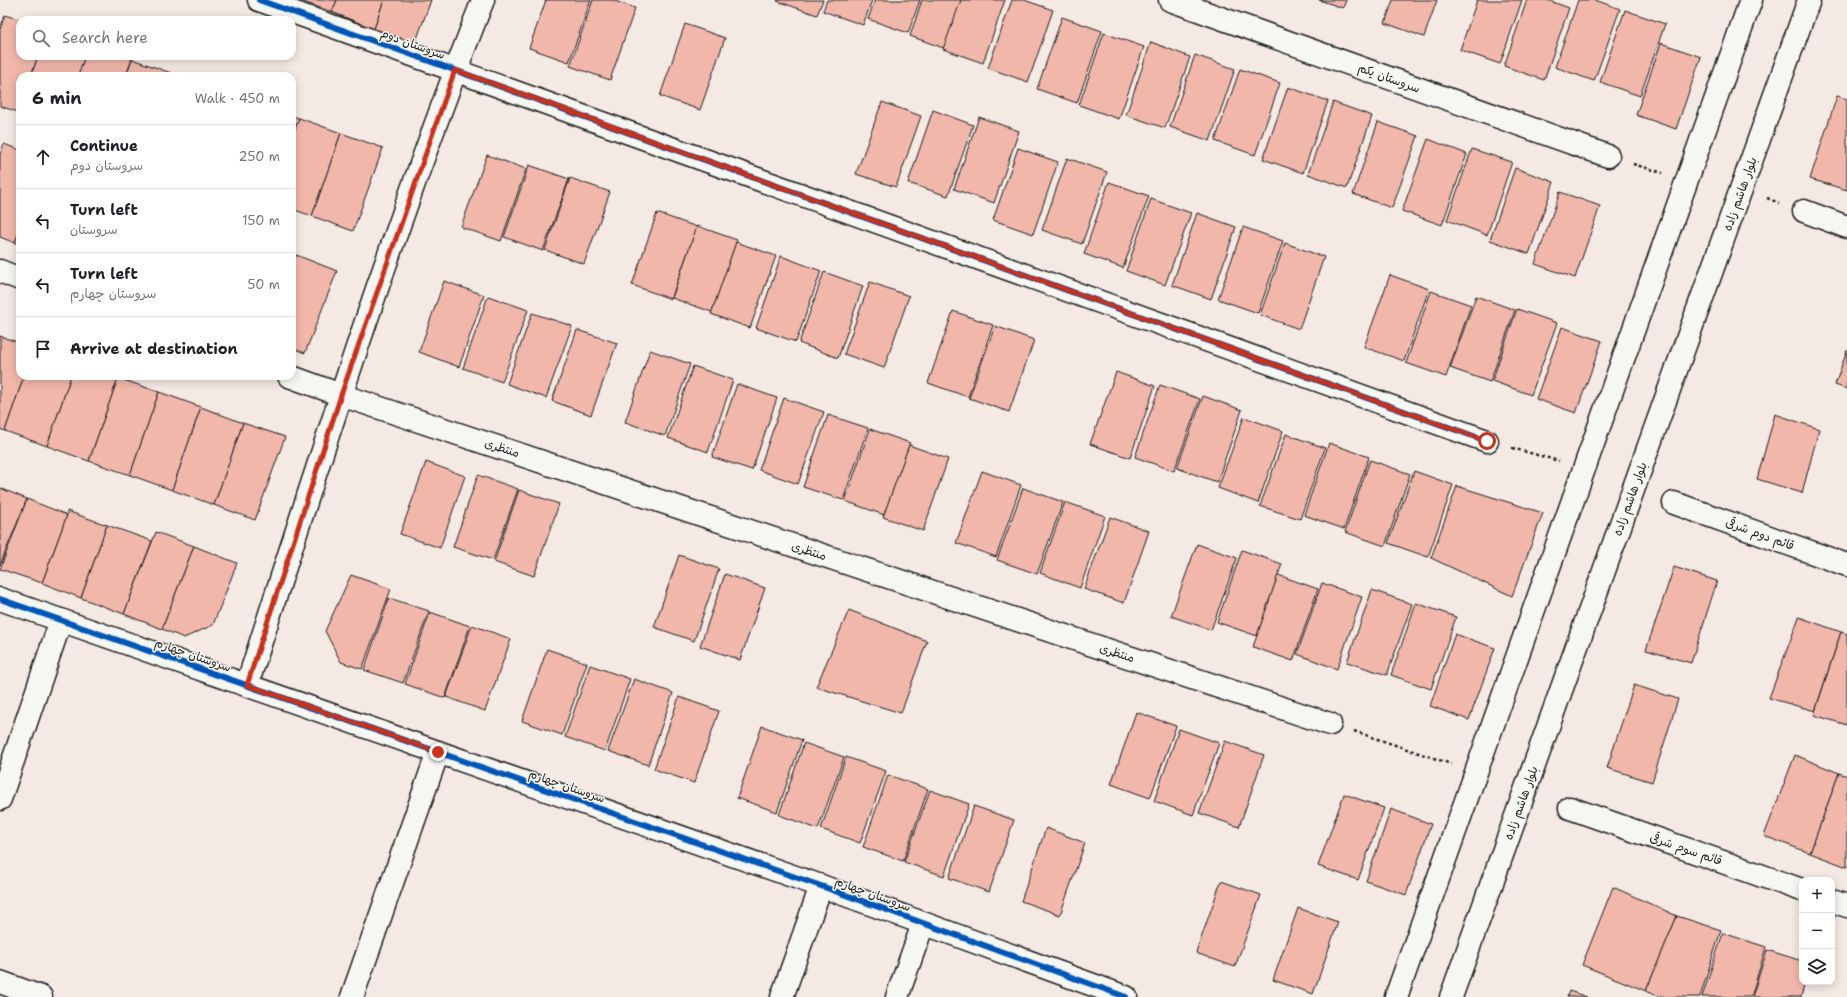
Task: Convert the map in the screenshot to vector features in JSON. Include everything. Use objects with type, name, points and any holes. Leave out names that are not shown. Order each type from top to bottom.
[{"type":"street","name":"سروستان دوم","points":[[259,0],[1487,441]]},
{"type":"street","points":[[247,685],[341,395],[455,70],[483,0]]},
{"type":"street","name":"سروستان یکم","points":[[1170,0],[1608,156]]},
{"type":"street","points":[[1396,997],[1751,0]]},
{"type":"street","name":"بلوار هاشم زاده","points":[[1451,997],[1810,0]]},
{"type":"street","points":[[1804,211],[1847,227]]},
{"type":"street","points":[[0,271],[16,277]]},
{"type":"street","name":"منتظری","points":[[296,379],[1330,724]]},
{"type":"street","name":"قائم دوم شرقی","points":[[1674,503],[1847,565]]},
{"type":"street","name":"سروستان چهارم","points":[[0,599],[821,886],[1126,997]]},
{"type":"street","points":[[0,799],[61,620]]},
{"type":"street","points":[[352,997],[438,752]]},
{"type":"street","name":"قائم سوم شرقی","points":[[1570,808],[1799,889]]},
{"type":"street","points":[[782,997],[821,886]]},
{"type":"street","points":[[1835,902],[1847,906]]},
{"type":"street","points":[[897,997],[923,924]]},
{"type":"street","points":[[0,982],[41,997]]},
{"type":"path","points":[[1608,156],[1686,181]]},
{"type":"path","points":[[1741,190],[1804,211]]},
{"type":"path","points":[[1487,441],[1584,469]]},
{"type":"path","points":[[1330,724],[1476,772]]},
{"type":"building","points":[[298,0],[337,0],[332,12]]},
{"type":"building","points":[[337,0],[384,0],[374,29],[332,12]]},
{"type":"building","points":[[384,0],[431,0],[415,44],[374,29]]},
{"type":"building","points":[[546,0],[591,0],[569,62],[529,48]]},
{"type":"building","points":[[593,0],[612,0],[635,8],[610,80],[570,66]]},
{"type":"building","points":[[823,0],[817,15],[777,1]]},
{"type":"building","points":[[827,0],[872,0],[863,25],[823,11]]},
{"type":"building","points":[[875,0],[920,0],[908,33],[868,19]]},
{"type":"building","points":[[922,0],[967,0],[949,50],[910,36]]},
{"type":"building","points":[[961,0],[1005,0],[983,63],[943,49]]},
{"type":"building","points":[[1012,0],[1024,0],[1053,10],[1028,82],[988,68]]},
{"type":"building","points":[[1319,0],[1346,0],[1343,8]]},
{"type":"building","points":[[1393,0],[1437,0],[1424,37],[1385,23]]},
{"type":"building","points":[[1477,0],[1522,0],[1500,64],[1460,50]]},
{"type":"building","points":[[1527,0],[1547,0],[1569,8],[1544,80],[1504,66]]},
{"type":"building","points":[[1578,0],[1595,0],[1620,9],[1594,81],[1555,67]]},
{"type":"building","points":[[1625,10],[1665,24],[1640,96],[1600,82]]},
{"type":"building","points":[[5,15],[16,18],[16,60],[37,60],[32,72],[16,72],[16,111],[0,106],[0,29]]},
{"type":"building","points":[[1062,17],[1102,31],[1077,103],[1037,89]]},
{"type":"building","points":[[685,24],[725,38],[700,110],[660,96]]},
{"type":"building","points":[[1104,33],[1144,47],[1119,119],[1079,105]]},
{"type":"building","points":[[1151,42],[1190,57],[1165,128],[1126,115]]},
{"type":"building","points":[[1661,43],[1701,57],[1676,129],[1636,115]]},
{"type":"building","points":[[1195,55],[1235,69],[1210,141],[1170,127]]},
{"type":"building","points":[[37,60],[84,60],[79,72],[32,72]]},
{"type":"building","points":[[84,60],[132,60],[127,72],[79,72]]},
{"type":"building","points":[[132,60],[135,60],[168,72],[127,72]]},
{"type":"building","points":[[1240,69],[1280,83],[1255,155],[1215,141]]},
{"type":"building","points":[[1288,87],[1328,101],[1303,173],[1263,159]]},
{"type":"building","points":[[1837,96],[1847,99],[1847,190],[1810,179]]},
{"type":"building","points":[[882,102],[921,116],[896,187],[856,174]]},
{"type":"building","points":[[1333,102],[1372,116],[1347,188],[1308,174]]},
{"type":"building","points":[[933,110],[973,125],[948,196],[908,183]]},
{"type":"building","points":[[296,117],[299,118],[296,127]]},
{"type":"building","points":[[979,117],[1019,131],[994,203],[954,189]]},
{"type":"building","points":[[299,118],[341,133],[312,216],[296,210],[296,127]]},
{"type":"building","points":[[1378,122],[1418,136],[1392,208],[1353,194]]},
{"type":"building","points":[[341,133],[383,148],[353,231],[312,216]]},
{"type":"building","points":[[1428,139],[1467,154],[1442,225],[1402,211]]},
{"type":"building","points":[[4,144],[16,148],[15,243],[0,237],[0,154]]},
{"type":"building","points":[[1018,148],[1058,162],[1033,234],[993,220]]},
{"type":"building","points":[[1472,149],[1512,162],[1487,235],[1447,220]]},
{"type":"building","points":[[487,155],[526,169],[501,241],[461,227]]},
{"type":"building","points":[[1067,158],[1107,172],[1082,244],[1042,230]]},
{"type":"building","points":[[529,165],[569,179],[543,251],[504,237]]},
{"type":"building","points":[[1515,168],[1554,182],[1529,254],[1490,240]]},
{"type":"building","points":[[570,178],[610,192],[584,264],[545,250]]},
{"type":"building","points":[[1109,182],[1149,196],[1123,268],[1084,254]]},
{"type":"building","points":[[1560,192],[1600,206],[1575,278],[1535,264]]},
{"type":"building","points":[[1151,199],[1191,213],[1165,285],[1126,271]]},
{"type":"building","points":[[657,213],[697,227],[671,299],[632,285]]},
{"type":"building","points":[[1197,213],[1236,227],[1211,299],[1172,285]]},
{"type":"building","points":[[697,226],[737,240],[712,312],[672,298]]},
{"type":"building","points":[[1243,227],[1283,241],[1258,313],[1218,299]]},
{"type":"building","points":[[736,242],[776,256],[750,328],[711,314]]},
{"type":"building","points":[[1285,243],[1324,257],[1299,329],[1260,315]]},
{"type":"building","points":[[296,255],[337,271],[305,353],[296,350]]},
{"type":"building","points":[[781,256],[821,271],[796,342],[756,328]]},
{"type":"building","points":[[824,272],[863,286],[838,358],[799,343]]},
{"type":"building","points":[[1390,275],[1429,289],[1404,361],[1364,347]]},
{"type":"building","points":[[444,281],[484,295],[459,367],[419,352]]},
{"type":"building","points":[[870,282],[909,296],[884,368],[844,354]]},
{"type":"building","points":[[1431,291],[1471,305],[1446,377],[1406,363]]},
{"type":"building","points":[[488,296],[528,310],[502,382],[463,368]]},
{"type":"building","points":[[1476,296],[1515,310],[1490,382],[1450,368]]},
{"type":"building","points":[[1517,309],[1557,323],[1531,395],[1492,381]]},
{"type":"building","points":[[953,311],[993,325],[968,397],[928,383]]},
{"type":"building","points":[[532,313],[572,326],[546,398],[507,384]]},
{"type":"building","points":[[995,326],[1034,340],[1009,412],[969,398]]},
{"type":"building","points":[[1562,327],[1602,341],[1576,413],[1536,399]]},
{"type":"building","points":[[577,330],[617,343],[591,415],[552,401]]},
{"type":"building","points":[[0,336],[16,342],[16,380],[23,380],[5,431],[0,429]]},
{"type":"building","points":[[650,350],[690,364],[665,436],[625,422]]},
{"type":"building","points":[[1847,350],[1847,389],[1835,385]]},
{"type":"building","points":[[693,366],[733,380],[708,452],[668,438]]},
{"type":"building","points":[[1116,372],[1155,386],[1130,458],[1090,444]]},
{"type":"building","points":[[23,380],[70,380],[47,446],[5,431]]},
{"type":"building","points":[[70,380],[117,380],[89,461],[47,446]]},
{"type":"building","points":[[117,380],[124,380],[159,392],[130,475],[89,461]]},
{"type":"building","points":[[737,384],[777,398],[752,470],[712,457]]},
{"type":"building","points":[[1160,385],[1200,399],[1174,471],[1135,457]]},
{"type":"building","points":[[159,392],[201,407],[172,490],[130,475]]},
{"type":"building","points":[[1203,396],[1242,410],[1217,482],[1177,468]]},
{"type":"building","points":[[784,398],[824,412],[798,484],[759,470]]},
{"type":"building","points":[[201,407],[243,423],[214,505],[172,490]]},
{"type":"building","points":[[1775,414],[1819,429],[1802,493],[1757,479]]},
{"type":"building","points":[[828,415],[868,428],[843,500],[803,487]]},
{"type":"building","points":[[1244,417],[1283,431],[1258,503],[1218,488]]},
{"type":"building","points":[[243,423],[285,437],[255,520],[214,505]]},
{"type":"building","points":[[870,429],[910,443],[884,515],[845,501]]},
{"type":"building","points":[[1286,434],[1325,448],[1300,519],[1260,506]]},
{"type":"building","points":[[1329,443],[1369,457],[1344,529],[1304,515]]},
{"type":"building","points":[[909,445],[948,459],[923,531],[883,517]]},
{"type":"building","points":[[1370,460],[1410,474],[1385,546],[1345,532]]},
{"type":"building","points":[[426,462],[465,476],[440,548],[400,534]]},
{"type":"building","points":[[982,471],[1021,485],[996,557],[956,543]]},
{"type":"building","points":[[1414,471],[1453,485],[1428,557],[1388,543]]},
{"type":"building","points":[[478,475],[518,489],[493,560],[453,547]]},
{"type":"building","points":[[1457,486],[1543,513],[1512,596],[1431,558]]},
{"type":"building","points":[[0,488],[27,499],[0,565]]},
{"type":"building","points":[[1023,488],[1063,502],[1037,574],[997,560]]},
{"type":"building","points":[[519,490],[559,504],[534,576],[494,562]]},
{"type":"building","points":[[27,499],[67,515],[42,583],[0,569]]},
{"type":"building","points":[[1065,502],[1105,516],[1080,588],[1040,573]]},
{"type":"building","points":[[67,511],[107,525],[81,598],[42,583],[67,515]]},
{"type":"building","points":[[1110,517],[1149,531],[1124,603],[1084,589]]},
{"type":"building","points":[[107,525],[152,541],[124,614],[81,598]]},
{"type":"building","points":[[156,532],[194,546],[162,629],[124,614]]},
{"type":"building","points":[[1197,544],[1237,558],[1211,630],[1171,616]]},
{"type":"building","points":[[194,546],[237,563],[213,625],[184,638],[162,629]]},
{"type":"building","points":[[1242,550],[1282,564],[1257,636],[1217,622]]},
{"type":"building","points":[[679,555],[719,569],[694,641],[654,627]]},
{"type":"building","points":[[1674,567],[1717,581],[1691,663],[1646,650]]},
{"type":"building","points":[[725,574],[765,588],[740,660],[700,646]]},
{"type":"building","points":[[351,575],[391,589],[362,669],[341,662],[325,631]]},
{"type":"building","points":[[1278,575],[1318,589],[1293,661],[1253,647]]},
{"type":"building","points":[[1322,583],[1362,597],[1337,669],[1297,654]]},
{"type":"building","points":[[1372,590],[1412,604],[1387,675],[1347,662]]},
{"type":"building","points":[[389,598],[429,611],[403,683],[364,670]]},
{"type":"building","points":[[1416,603],[1456,617],[1431,689],[1391,675]]},
{"type":"building","points":[[849,610],[927,641],[901,713],[816,687]]},
{"type":"building","points":[[430,612],[470,626],[445,698],[405,684]]},
{"type":"building","points":[[1799,617],[1841,632],[1815,711],[1769,698]]},
{"type":"building","points":[[472,625],[511,639],[485,711],[446,697]]},
{"type":"building","points":[[1841,632],[1847,634],[1847,725],[1814,715]]},
{"type":"building","points":[[1455,634],[1495,648],[1469,720],[1430,706]]},
{"type":"building","points":[[547,649],[587,663],[562,735],[522,721]]},
{"type":"building","points":[[590,665],[630,679],[605,751],[565,737]]},
{"type":"building","points":[[634,679],[673,693],[648,765],[608,751]]},
{"type":"building","points":[[1634,685],[1678,699],[1652,782],[1607,768]]},
{"type":"building","points":[[679,697],[719,711],[694,783],[654,769]]},
{"type":"building","points":[[1136,712],[1176,726],[1150,798],[1111,784]]},
{"type":"building","points":[[762,726],[802,740],[777,812],[737,798]]},
{"type":"building","points":[[1179,729],[1219,743],[1193,815],[1154,801]]},
{"type":"building","points":[[1225,741],[1264,755],[1239,827],[1199,813]]},
{"type":"building","points":[[804,743],[844,757],[818,829],[779,815]]},
{"type":"building","points":[[1795,755],[1839,773],[1810,853],[1764,836]]},
{"type":"building","points":[[846,757],[886,771],[860,843],[821,829]]},
{"type":"building","points":[[1839,773],[1847,776],[1847,867],[1810,853]]},
{"type":"building","points":[[888,775],[928,789],[903,861],[863,847]]},
{"type":"building","points":[[930,790],[969,804],[944,876],[904,862]]},
{"type":"building","points":[[1344,794],[1384,808],[1358,880],[1318,866]]},
{"type":"building","points":[[974,806],[1014,820],[989,892],[949,878]]},
{"type":"building","points":[[1391,809],[1431,824],[1406,895],[1366,881]]},
{"type":"building","points":[[1046,828],[1085,843],[1060,915],[1021,901]]},
{"type":"building","points":[[1221,881],[1261,895],[1235,967],[1196,953]]},
{"type":"building","points":[[1613,887],[1677,916],[1646,991],[1582,965]]},
{"type":"building","points":[[1298,908],[1338,922],[1313,994],[1273,980]]},
{"type":"building","points":[[1677,916],[1721,930],[1700,997],[1660,997],[1646,991]]},
{"type":"building","points":[[1723,933],[1766,947],[1751,997],[1702,997]]},
{"type":"building","points":[[1767,950],[1799,960],[1799,985],[1804,985],[1801,997],[1752,997]]},
{"type":"building","points":[[1569,991],[1587,997],[1567,997]]},
{"type":"cycle path","points":[[259,0],[1487,441]]},
{"type":"cycle path","points":[[0,599],[821,886],[1126,997]]},
{"type":"route","points":[[438,752],[247,685],[341,395],[455,70],[1487,441]]}]
